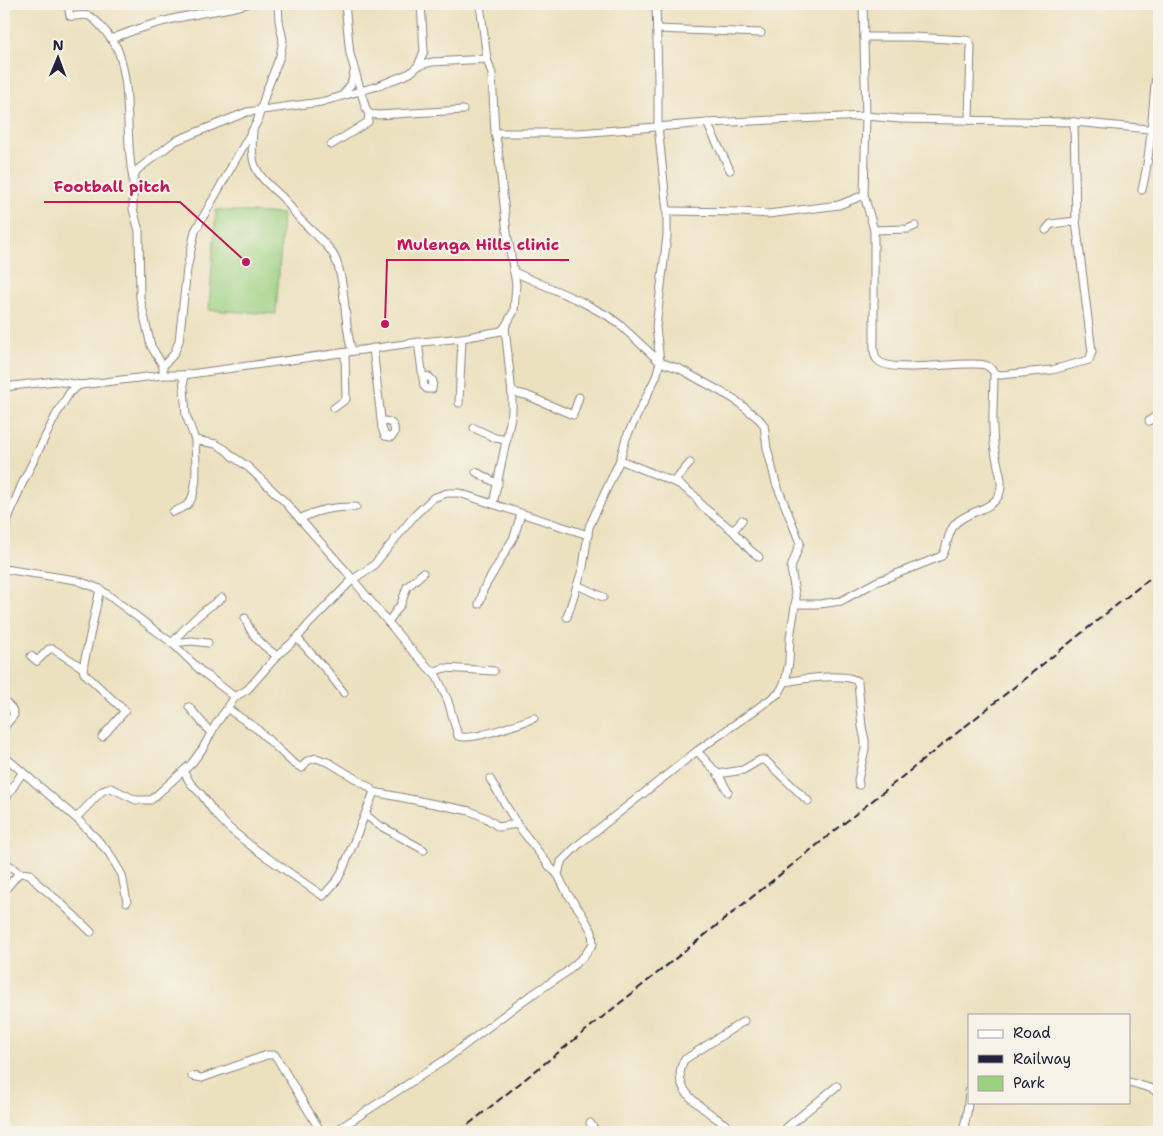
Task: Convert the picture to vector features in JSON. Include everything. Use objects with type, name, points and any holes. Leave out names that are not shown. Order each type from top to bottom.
[{"type":"street","points":[[68,4],[70,16],[91,17],[100,25],[117,48],[122,64],[133,178],[133,209],[139,231],[140,298],[151,346],[163,366],[163,375]]},
{"type":"street","points":[[111,39],[131,31],[175,19],[247,4]]},
{"type":"street","points":[[163,366],[174,354],[179,342],[186,269],[195,231],[257,122],[282,46],[278,4]]},
{"type":"street","points":[[331,145],[368,122],[369,114],[360,91],[350,54],[345,4]]},
{"type":"street","points":[[418,66],[424,51],[421,4]]},
{"type":"street","points":[[4,387],[55,381],[80,385],[163,375],[183,375],[418,342],[462,338],[500,331],[505,327],[514,311],[516,294],[495,134],[492,74],[487,59],[480,4]]},
{"type":"street","points":[[567,617],[585,557],[589,527],[620,460],[626,438],[656,377],[660,362],[656,326],[667,236],[667,211],[658,126],[658,29],[656,4]]},
{"type":"street","points":[[795,604],[820,604],[841,600],[876,582],[942,556],[949,532],[954,525],[959,520],[992,504],[999,496],[1001,487],[994,445],[994,373],[991,368],[982,364],[928,367],[904,366],[884,363],[876,359],[873,305],[874,230],[864,195],[866,116],[863,4]]},
{"type":"street","points":[[658,29],[761,33]]},
{"type":"street","points":[[864,37],[913,37],[969,41],[971,46],[969,120]]},
{"type":"street","points":[[1142,190],[1156,129],[1156,75],[1159,50]]},
{"type":"street","points":[[424,51],[432,62]]},
{"type":"street","points":[[133,178],[140,166],[175,141],[247,112],[311,104],[342,96],[402,77],[418,66],[432,62],[487,59]]},
{"type":"street","points":[[342,96],[351,84],[354,72]]},
{"type":"street","points":[[369,114],[463,110]]},
{"type":"street","points":[[495,134],[579,133],[707,123],[866,116],[900,119],[1074,122],[1156,129]]},
{"type":"street","points":[[994,373],[1000,375],[1052,370],[1087,362],[1091,356],[1076,221],[1074,122]]},
{"type":"street","points":[[707,123],[730,170]]},
{"type":"street","points":[[252,131],[254,164],[259,174],[284,199],[335,258],[347,315],[349,352],[346,399],[334,408]]},
{"type":"street","points":[[667,211],[768,214],[839,205],[864,195]]},
{"type":"street","points":[[1046,230],[1051,224],[1076,221]]},
{"type":"street","points":[[874,230],[908,229],[915,226]]},
{"type":"street","points":[[514,272],[580,301],[608,316],[660,362],[680,369],[734,400],[764,425],[767,448],[776,483],[800,543],[791,568],[795,604],[790,638],[790,662],[785,682],[779,693],[697,751],[565,857],[559,867],[558,874]]},
{"type":"street","points":[[493,504],[512,412],[512,392],[505,327]]},
{"type":"street","points":[[459,403],[462,338]]},
{"type":"street","points":[[418,342],[423,376]]},
{"type":"street","points":[[373,348],[382,421]]},
{"type":"street","points":[[173,512],[187,504],[194,496],[196,480],[195,440],[186,415],[183,375]]},
{"type":"street","points":[[4,529],[21,486],[56,415],[70,392],[80,385]]},
{"type":"street","points":[[512,392],[526,395],[573,416],[579,397]]},
{"type":"street","points":[[1149,422],[1159,413]]},
{"type":"street","points":[[474,428],[495,438],[507,440]]},
{"type":"street","points":[[195,440],[216,444],[226,450],[265,482],[300,519],[420,660],[437,677],[448,701],[458,736],[463,738],[496,731],[534,718]]},
{"type":"street","points":[[620,460],[679,484],[733,531],[759,557]]},
{"type":"street","points":[[674,482],[690,463]]},
{"type":"street","points":[[476,472],[498,484]]},
{"type":"street","points":[[76,818],[102,791],[110,788],[136,800],[151,800],[183,771],[203,748],[216,724],[235,697],[248,689],[277,656],[297,638],[308,624],[352,580],[372,566],[416,515],[434,498],[448,493],[459,493],[588,536]]},
{"type":"street","points":[[300,519],[312,512],[326,508],[356,507]]},
{"type":"street","points":[[479,604],[482,590],[514,537],[521,514]]},
{"type":"street","points":[[733,531],[742,520]]},
{"type":"street","points":[[4,569],[76,580],[100,589],[172,643],[201,671],[235,697]]},
{"type":"street","points":[[388,622],[401,604],[407,587],[423,573]]},
{"type":"street","points":[[577,585],[603,598]]},
{"type":"street","points":[[100,589],[83,668],[84,673],[125,711],[102,738]]},
{"type":"street","points":[[172,643],[180,633],[211,605],[222,598]]},
{"type":"street","points":[[245,618],[250,630],[262,645],[277,656]]},
{"type":"street","points":[[297,638],[344,693]]},
{"type":"street","points":[[172,643],[192,641],[208,643]]},
{"type":"street","points":[[31,656],[37,661],[49,648],[83,668]]},
{"type":"street","points":[[433,672],[444,668],[494,671]]},
{"type":"street","points":[[785,682],[799,679],[838,678],[855,679],[858,682],[865,740],[865,749],[858,780],[859,785]]},
{"type":"street","points":[[4,700],[12,709],[14,715],[4,726]]},
{"type":"street","points":[[188,707],[211,733]]},
{"type":"street","points":[[228,709],[257,729],[293,763],[302,768],[307,761],[316,758],[330,763],[374,792],[470,811],[486,818],[499,827],[517,824]]},
{"type":"street","points":[[697,751],[718,774],[728,792]]},
{"type":"street","points":[[4,756],[95,836],[117,865],[122,875],[127,902]]},
{"type":"street","points":[[718,774],[743,770],[760,760],[765,760],[808,801]]},
{"type":"street","points":[[183,771],[191,784],[229,828],[323,896],[338,878],[366,815],[374,792]]},
{"type":"street","points":[[4,801],[22,773]]},
{"type":"street","points":[[334,1132],[445,1060],[524,1000],[564,973],[584,956],[593,944],[594,938],[582,914],[567,894],[558,874],[550,867],[517,824],[490,780]]},
{"type":"street","points":[[366,815],[377,824],[424,850]]},
{"type":"street","points":[[4,861],[19,873],[30,874],[37,883],[91,932]]},
{"type":"street","points":[[4,891],[19,873]]},
{"type":"street","points":[[734,1132],[688,1095],[682,1086],[680,1068],[684,1060],[744,1021]]},
{"type":"street","points":[[192,1076],[202,1078],[267,1055],[275,1055],[321,1132]]},
{"type":"street","points":[[1130,1082],[1153,1089],[1159,1094]]},
{"type":"street","points":[[784,1132],[786,1128],[837,1086]]},
{"type":"street","points":[[963,1132],[968,1102]]},
{"type":"street","points":[[590,1123],[596,1132]]},
{"type":"street","points":[[716,1132],[726,1124]]},
{"type":"green space","points":[[216,210],[283,214],[276,314],[209,310]]},
{"type":"railway","points":[[459,1132],[1159,571]]},
{"type":"place","name":"Football pitch","points":[[246,262]]},
{"type":"place","name":"Mulenga Hills clinic","points":[[385,324]]}]
